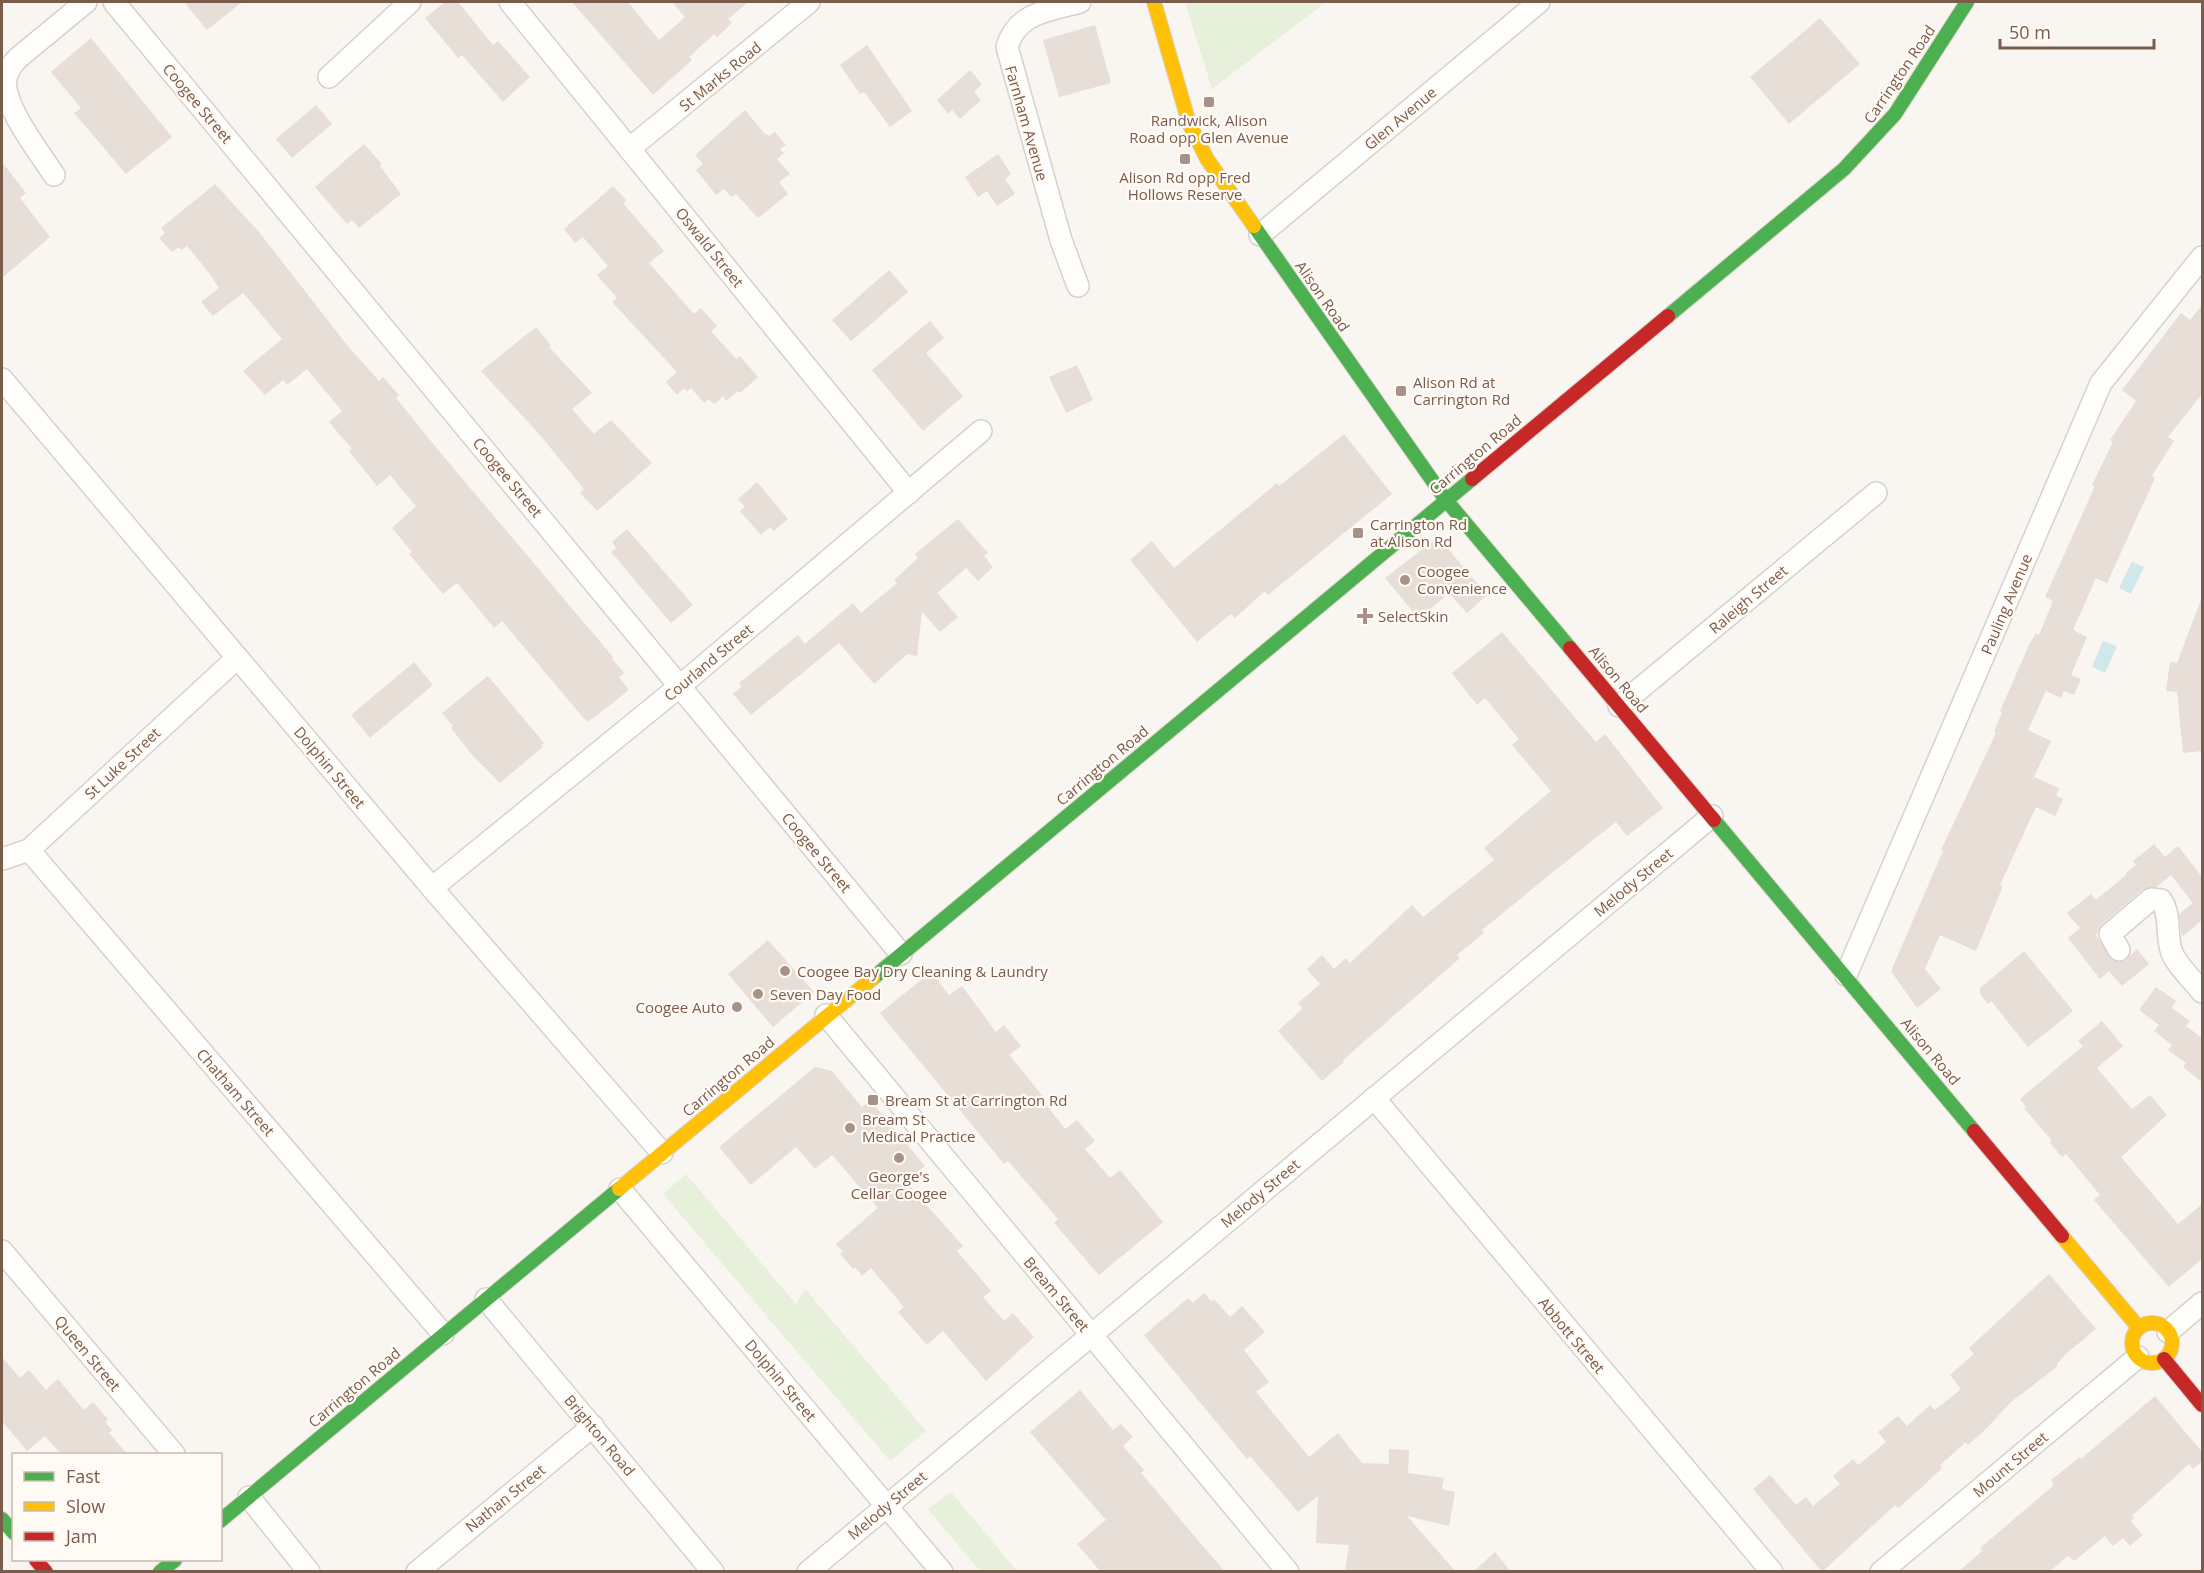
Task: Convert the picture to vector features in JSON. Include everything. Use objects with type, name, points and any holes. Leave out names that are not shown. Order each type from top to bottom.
[{"type":"main road","name":"Alison Road","points":[[1154,2],[1192,132],[1207,159],[1446,500],[1846,975],[2139,1328]]},
{"type":"main road","name":"Carrington Road","points":[[222,1516],[249,1497],[620,1189],[1858,156],[1895,114],[1967,2]]},
{"type":"main road","points":[[2155,1324],[2168,1332],[2171,1345],[2164,1359],[2148,1363],[2138,1357],[2132,1343],[2139,1328],[2155,1324]]},
{"type":"main road","points":[[2164,1359],[2202,1405]]},
{"type":"main road","points":[[2,1519],[12,1531]]},
{"type":"main road","points":[[160,1572],[174,1561]]},
{"type":"street","points":[[54,175],[12,108],[7,94],[6,80],[10,68],[18,58],[86,2]]},
{"type":"street","name":"Coogee Street","points":[[114,2],[901,954]]},
{"type":"street","points":[[329,77],[410,2]]},
{"type":"street","name":"Oswald Street","points":[[510,2],[909,493]]},
{"type":"street","name":"St Marks Road","points":[[630,149],[809,2]]},
{"type":"street","name":"Farnham Avenue","points":[[1078,286],[1061,240],[1006,47],[1011,33],[1020,22],[1033,15],[1080,2]]},
{"type":"street","name":"Glen Avenue","points":[[1260,235],[1539,2]]},
{"type":"street","name":"Pauling Avenue","points":[[1846,975],[2101,383],[2202,257]]},
{"type":"street","name":"Dolphin Street","points":[[2,379],[432,888],[662,1153]]},
{"type":"street","name":"Courland Street","points":[[432,888],[680,686],[981,431]]},
{"type":"street","name":"Raleigh Street","points":[[1619,706],[1876,493]]},
{"type":"street","name":"St Luke Street","points":[[2,859],[28,850],[237,658]]},
{"type":"street","name":"Melody Street","points":[[808,1572],[1712,816]]},
{"type":"street","name":"Chatham Street","points":[[28,850],[443,1334]]},
{"type":"street","points":[[2119,950],[2110,934],[2151,899],[2161,900],[2167,909],[2166,927],[2171,953],[2202,992]]},
{"type":"street","name":"Bream Street","points":[[826,1015],[1288,1572]]},
{"type":"street","name":"Abbott Street","points":[[1374,1098],[1772,1572]]},
{"type":"street","name":"Dolphin Street","points":[[620,1189],[942,1572]]},
{"type":"street","name":"Queen Street","points":[[2,1251],[172,1453]]},
{"type":"street","name":"Brighton Road","points":[[486,1299],[713,1572]]},
{"type":"street","points":[[2168,1332],[2202,1303]]},
{"type":"street","name":"Mount Street","points":[[1881,1572],[2138,1357]]},
{"type":"street","name":"Nathan Street","points":[[417,1572],[593,1426]]},
{"type":"street","points":[[249,1497],[309,1572]]},
{"type":"green space","points":[[1185,2],[1326,2],[1212,89]]},
{"type":"green space","points":[[686,1174],[796,1304],[805,1289],[926,1431],[890,1461],[663,1194]]},
{"type":"green space","points":[[951,1492],[1017,1571],[980,1571],[928,1509]]},
{"type":"water","points":[[2132,562],[2144,567],[2131,594],[2119,588]]},
{"type":"water","points":[[2103,641],[2117,646],[2105,673],[2092,667]]},
{"type":"building","points":[[184,2],[242,2],[207,30]]},
{"type":"building","points":[[445,2],[458,2],[493,45],[498,41],[530,77],[503,102],[462,55],[458,58],[425,18]]},
{"type":"building","points":[[572,2],[628,2],[659,40],[685,17],[672,2],[748,2],[728,19],[732,23],[717,37],[714,34],[689,57],[692,60],[653,95]]},
{"type":"building","points":[[1820,18],[1860,64],[1789,124],[1750,77]]},
{"type":"building","points":[[1095,25],[1111,83],[1059,97],[1043,40]]},
{"type":"building","points":[[91,38],[172,137],[126,174],[74,113],[81,108],[51,72]]},
{"type":"building","points":[[867,45],[912,111],[890,127],[864,92],[860,94],[840,65]]},
{"type":"building","points":[[970,70],[982,84],[974,92],[981,100],[960,119],[952,110],[948,114],[937,100]]},
{"type":"building","points":[[316,105],[332,124],[292,158],[276,139]]},
{"type":"building","points":[[745,110],[765,134],[770,136],[775,132],[786,145],[780,149],[784,153],[777,159],[790,174],[779,182],[788,194],[758,218],[736,194],[731,197],[724,189],[716,195],[696,170],[703,164],[695,155]]},
{"type":"building","points":[[364,144],[382,164],[380,166],[401,194],[359,228],[352,220],[347,224],[315,187]]},
{"type":"building","points":[[998,154],[1011,174],[1005,179],[1015,194],[997,206],[987,191],[978,197],[965,177]]},
{"type":"building","points":[[2,162],[26,193],[20,198],[50,237],[2,278]]},
{"type":"building","points":[[215,184],[259,232],[347,345],[379,381],[383,377],[399,395],[396,398],[439,451],[613,657],[612,659],[624,673],[619,677],[629,690],[596,716],[587,722],[502,621],[494,628],[457,583],[443,594],[409,554],[412,552],[392,528],[416,506],[390,475],[377,486],[349,451],[352,449],[329,422],[342,411],[307,369],[287,385],[283,380],[265,395],[243,371],[282,339],[243,293],[213,316],[201,302],[219,288],[209,273],[187,246],[182,250],[179,247],[172,252],[159,238],[165,233],[161,228]]},
{"type":"building","points":[[613,186],[626,200],[623,203],[664,251],[649,263],[694,314],[701,308],[717,326],[711,331],[736,359],[740,356],[758,377],[740,393],[738,391],[726,401],[723,396],[714,404],[709,399],[704,403],[691,388],[687,392],[684,388],[677,395],[666,382],[677,372],[612,302],[617,298],[597,275],[608,266],[583,237],[575,243],[564,229]]},
{"type":"building","points":[[889,270],[908,292],[851,341],[832,320]]},
{"type":"building","points":[[2202,305],[2202,394],[2168,437],[2174,441],[2152,476],[2155,478],[2107,583],[2096,578],[2073,630],[2087,637],[2071,675],[2081,679],[2074,695],[2064,691],[2061,698],[2046,691],[2028,730],[2051,741],[2034,777],[2059,788],[2056,796],[2063,799],[2055,816],[2036,807],[2000,885],[2003,886],[1976,951],[1940,935],[1925,969],[1941,989],[1917,1008],[1891,971],[1943,851],[1941,850],[1996,733],[1994,732],[2002,712],[2000,711],[2029,645],[2036,633],[2039,635],[2053,601],[2045,597],[2095,486],[2092,485],[2113,442],[2110,440],[2136,401],[2122,390],[2181,313],[2190,320]]},
{"type":"building","points":[[930,321],[944,338],[926,353],[963,396],[923,431],[872,370]]},
{"type":"building","points":[[536,327],[551,345],[549,347],[592,393],[572,409],[594,434],[611,420],[652,463],[597,511],[580,493],[584,489],[540,435],[481,371]]},
{"type":"building","points":[[1077,365],[1093,400],[1066,413],[1049,377]]},
{"type":"building","points":[[1344,434],[1392,494],[1268,595],[1265,591],[1235,618],[1231,614],[1197,642],[1130,560],[1152,541],[1174,568],[1277,483],[1279,486]]},
{"type":"building","points":[[757,482],[788,519],[774,531],[770,527],[761,535],[740,511],[745,507],[738,499]]},
{"type":"building","points":[[958,519],[988,553],[984,556],[993,567],[978,581],[966,568],[937,593],[958,617],[940,632],[922,612],[917,656],[907,654],[874,684],[839,643],[751,715],[733,694],[741,687],[739,683],[798,635],[805,644],[853,603],[861,613],[897,583],[894,580],[918,558],[915,554]]},
{"type":"building","points":[[627,529],[693,605],[671,623],[611,552],[616,548],[612,542]]},
{"type":"building","points":[[1438,537],[1487,595],[1467,613],[1449,593],[1419,619],[1385,578]]},
{"type":"building","points":[[2201,600],[2202,751],[2183,753],[2177,692],[2166,691],[2170,662],[2177,663]]},
{"type":"building","points":[[1502,632],[1596,742],[1605,734],[1663,808],[1627,836],[1616,822],[1584,847],[1482,930],[1484,933],[1457,955],[1460,958],[1322,1081],[1278,1031],[1303,1008],[1298,1003],[1320,984],[1307,969],[1322,955],[1334,969],[1346,958],[1350,963],[1412,905],[1423,917],[1494,860],[1484,848],[1551,791],[1512,745],[1519,739],[1485,698],[1477,705],[1452,673]]},
{"type":"building","points":[[414,662],[433,685],[370,738],[351,715]]},
{"type":"building","points":[[488,676],[544,743],[541,745],[543,747],[500,783],[473,756],[442,713]]},
{"type":"building","points":[[2154,844],[2165,857],[2178,846],[2202,877],[2202,920],[2183,936],[2181,934],[2179,914],[2193,903],[2171,875],[2156,887],[2143,889],[2102,924],[2096,935],[2113,961],[2125,961],[2137,949],[2149,964],[2122,986],[2109,971],[2100,979],[2068,938],[2080,928],[2067,913],[2091,894],[2096,900],[2126,875],[2136,865],[2133,861]]},
{"type":"building","points":[[768,940],[814,992],[773,1027],[728,974]]},
{"type":"building","points":[[2024,951],[2073,1011],[2028,1047],[1991,1001],[1988,1004],[1980,994],[1980,988]]},
{"type":"building","points":[[931,972],[949,995],[962,986],[996,1032],[1004,1025],[1021,1046],[1009,1055],[1046,1100],[1044,1102],[1065,1129],[1077,1120],[1095,1141],[1085,1149],[1110,1178],[1120,1170],[1163,1222],[1099,1275],[1054,1223],[1058,1219],[1008,1161],[1004,1164],[880,1013]]},
{"type":"building","points":[[2156,987],[2176,1001],[2172,1008],[2190,1021],[2186,1026],[2202,1038],[2202,1082],[2183,1067],[2186,1063],[2168,1050],[2172,1045],[2154,1031],[2159,1025],[2139,1010]]},
{"type":"building","points":[[2102,1021],[2123,1046],[2097,1068],[2132,1109],[2150,1095],[2167,1115],[2121,1157],[2178,1224],[2202,1204],[2202,1259],[2169,1287],[2094,1200],[2100,1195],[2066,1154],[2062,1157],[2050,1143],[2052,1141],[2024,1108],[2026,1107],[2020,1099],[2083,1046],[2078,1041]]},
{"type":"building","points":[[815,1067],[832,1071],[862,1107],[870,1100],[925,1166],[906,1182],[963,1246],[957,1251],[991,1291],[983,1297],[1004,1321],[1013,1313],[1034,1337],[986,1381],[943,1331],[927,1345],[898,1312],[904,1307],[871,1268],[862,1276],[840,1254],[843,1252],[836,1244],[878,1208],[832,1155],[815,1169],[796,1147],[751,1185],[719,1147]]},
{"type":"building","points":[[2049,1274],[2096,1329],[2066,1354],[2057,1364],[2058,1366],[2011,1402],[1983,1432],[1968,1445],[1966,1442],[1940,1465],[1942,1468],[1921,1488],[1898,1508],[1895,1505],[1822,1572],[1753,1489],[1770,1475],[1796,1505],[1806,1497],[1813,1506],[1840,1484],[1833,1476],[1853,1459],[1858,1465],[1886,1442],[1878,1432],[1898,1416],[1907,1426],[1930,1405],[1935,1410],[1961,1389],[1950,1375],[1974,1354],[1969,1348]]},
{"type":"building","points":[[1204,1293],[1211,1301],[1215,1300],[1230,1317],[1242,1306],[1265,1332],[1244,1350],[1269,1382],[1256,1392],[1309,1457],[1338,1433],[1362,1463],[1389,1464],[1389,1449],[1409,1450],[1408,1473],[1444,1478],[1442,1489],[1455,1492],[1449,1526],[1407,1516],[1456,1572],[1345,1572],[1349,1545],[1316,1543],[1318,1496],[1298,1512],[1250,1456],[1247,1459],[1144,1335],[1188,1298],[1193,1303]]},
{"type":"building","points":[[2,1357],[20,1378],[29,1370],[46,1390],[58,1379],[84,1410],[93,1402],[108,1419],[105,1422],[112,1430],[109,1433],[126,1453],[60,1453],[45,1436],[27,1451],[2,1421]]},
{"type":"building","points":[[1080,1390],[1113,1430],[1121,1424],[1133,1437],[1123,1446],[1144,1470],[1141,1473],[1225,1572],[1101,1572],[1077,1544],[1106,1520],[1030,1432]]},
{"type":"building","points":[[2155,1396],[2202,1452],[2202,1461],[2193,1469],[2189,1464],[2132,1516],[2134,1518],[2131,1521],[2143,1535],[2130,1546],[2123,1538],[2113,1546],[2105,1536],[2074,1561],[2068,1556],[2049,1572],[1958,1572],[1982,1551],[1980,1548],[2054,1485],[2051,1480],[2080,1457],[2081,1459]]},
{"type":"building","points":[[1495,1552],[1511,1572],[1473,1572]]},
{"type":"traffic: fast","points":[[1668,316],[1844,169],[1895,114],[1967,2]]},
{"type":"traffic: fast","points":[[1254,226],[1446,500],[1570,648]]},
{"type":"traffic: fast","points":[[873,978],[1472,479]]},
{"type":"traffic: fast","points":[[1714,820],[1974,1131]]},
{"type":"traffic: fast","points":[[222,1519],[619,1189]]},
{"type":"traffic: fast","points":[[2,1519],[12,1531]]},
{"type":"traffic: fast","points":[[160,1572],[174,1561]]},
{"type":"traffic: slow","points":[[1154,2],[1189,123],[1207,159],[1254,226]]},
{"type":"traffic: slow","points":[[619,1189],[873,978]]},
{"type":"traffic: slow","points":[[2062,1236],[2139,1328]]},
{"type":"traffic: slow","points":[[2152,1323],[2166,1329],[2172,1343],[2166,1357],[2152,1363],[2138,1357],[2132,1343],[2138,1329],[2152,1323]]},
{"type":"traffic: jam","points":[[1472,479],[1668,316]]},
{"type":"traffic: jam","points":[[1570,648],[1714,820]]},
{"type":"traffic: jam","points":[[1974,1131],[2062,1236]]},
{"type":"traffic: jam","points":[[2164,1359],[2202,1405]]},
{"type":"traffic: jam","points":[[37,1561],[46,1572]]},
{"type":"place","name":"Randwick, Alison Road opp Glen Avenue","points":[[1209,102]]},
{"type":"place","name":"Alison Rd opp Fred Hollows Reserve","points":[[1185,159]]},
{"type":"place","name":"Alison Rd at Carrington Rd","points":[[1401,391]]},
{"type":"place","name":"Carrington Rd at Alison Rd","points":[[1358,533]]},
{"type":"place","name":"Coogee Convenience","points":[[1405,580]]},
{"type":"place","name":"SelectSkin","points":[[1365,616]]},
{"type":"place","name":"Coogee Bay Dry Cleaning & Laundry","points":[[785,971]]},
{"type":"place","name":"Seven Day Food","points":[[758,994]]},
{"type":"place","name":"Coogee Auto","points":[[737,1007]]},
{"type":"place","name":"Bream St at Carrington Rd","points":[[873,1100]]},
{"type":"place","name":"Bream St Medical Practice","points":[[850,1128]]},
{"type":"place","name":"George's Cellar Coogee","points":[[899,1158]]}]
